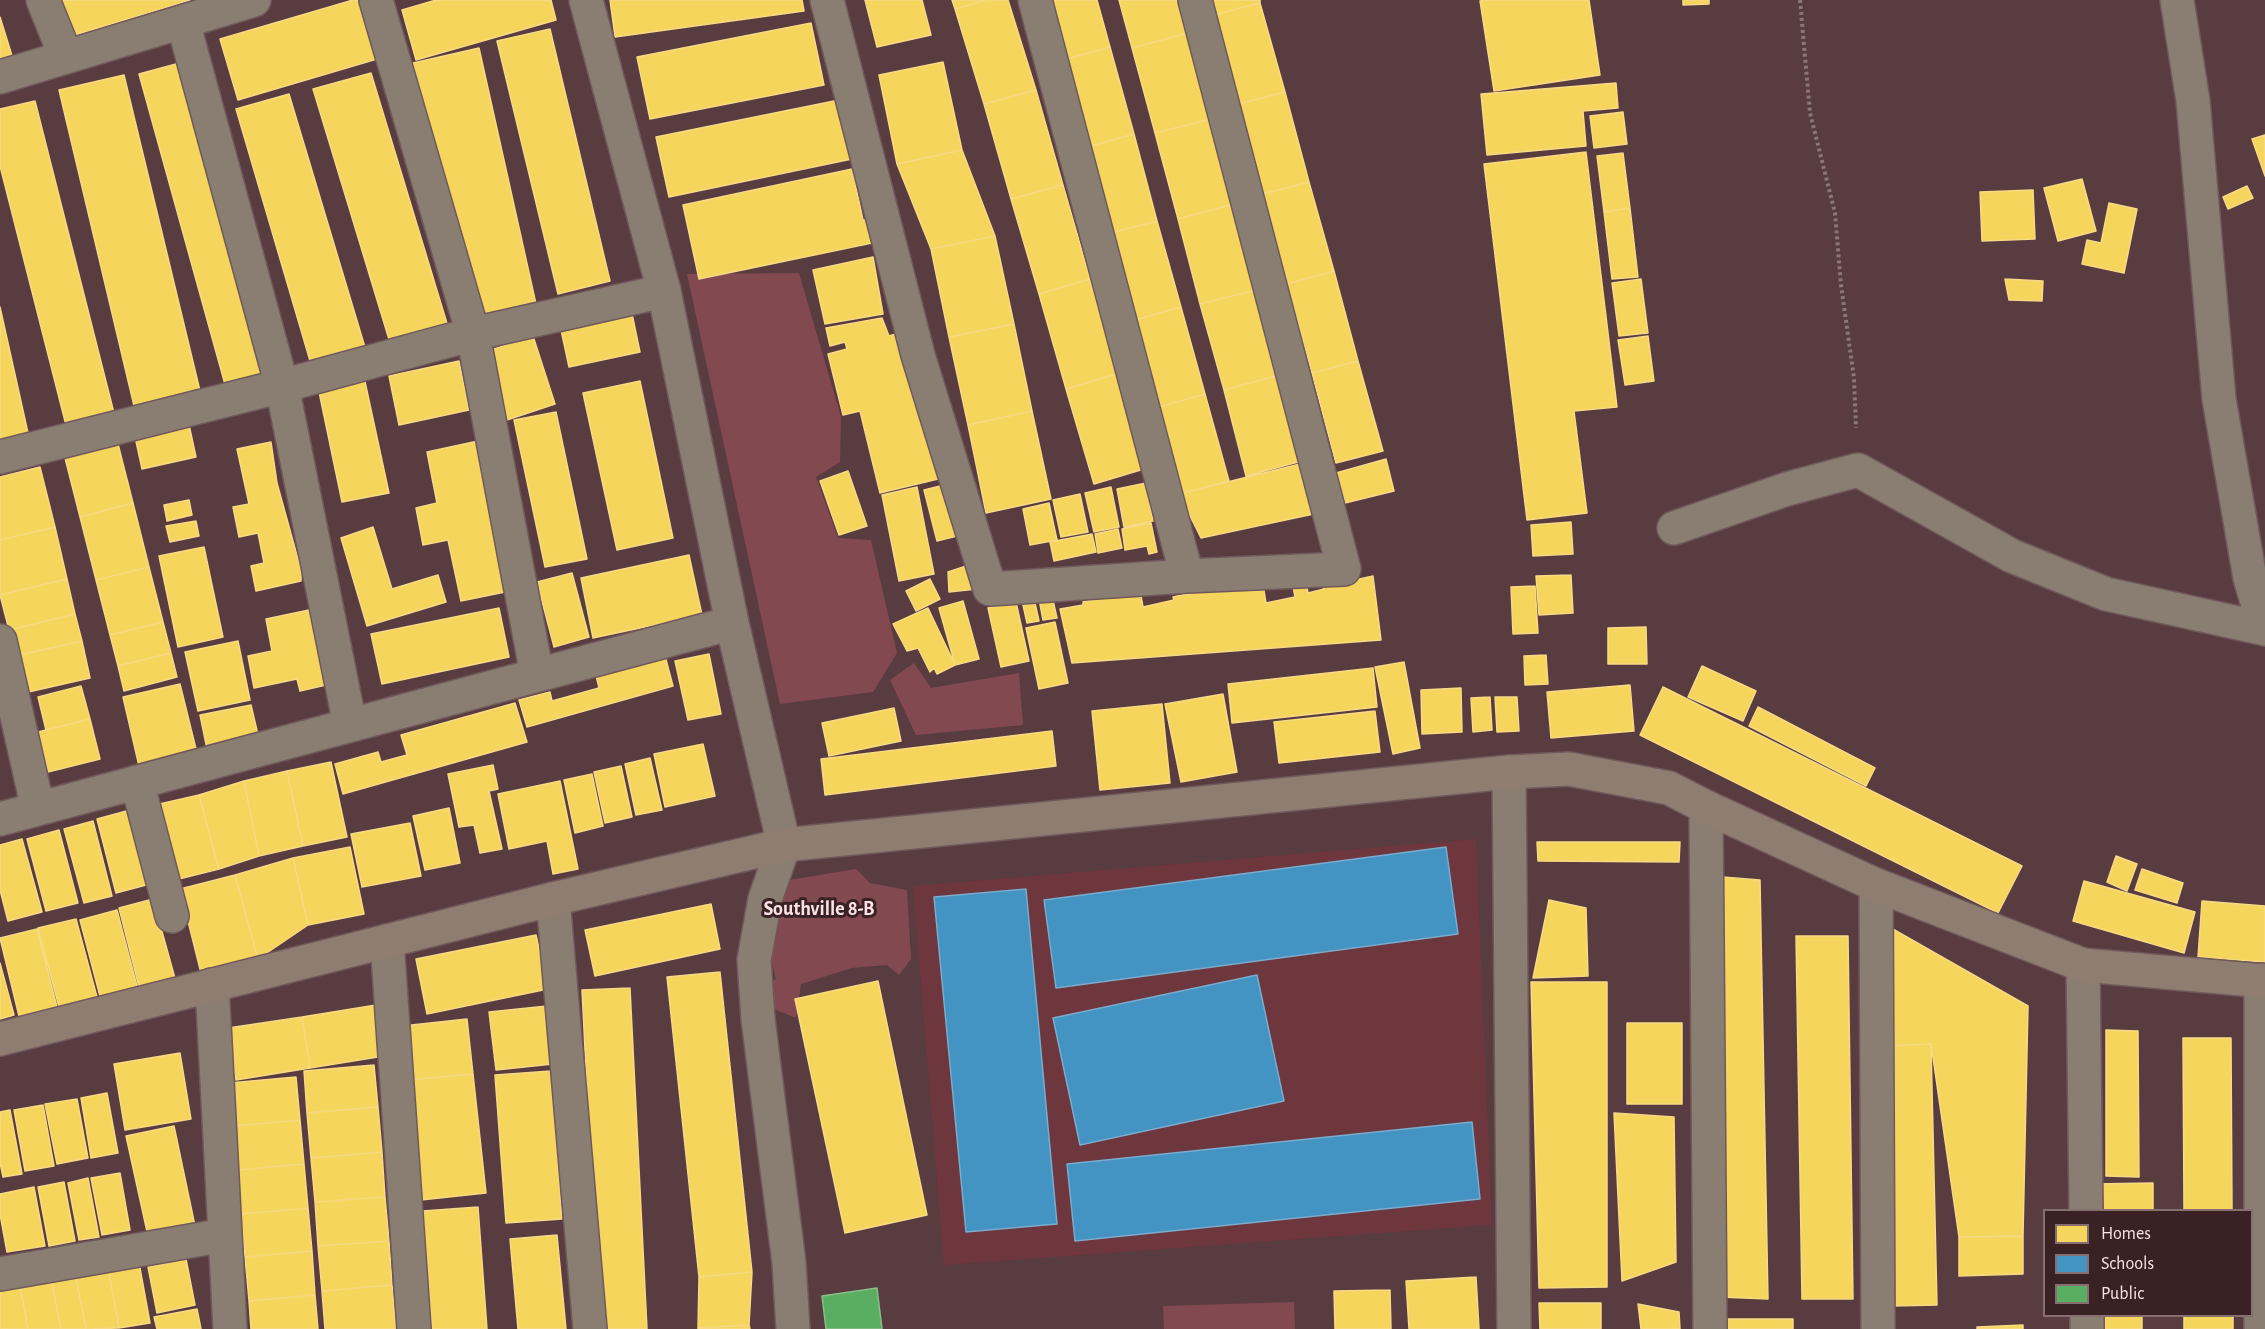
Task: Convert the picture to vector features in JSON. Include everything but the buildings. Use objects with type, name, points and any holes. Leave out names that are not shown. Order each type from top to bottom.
[{"type":"street","points":[[43,0],[66,57]]},
{"type":"street","points":[[0,77],[254,0]]},
{"type":"street","points":[[376,0],[473,334],[537,675]]},
{"type":"street","points":[[586,0],[664,291],[732,623],[784,845],[765,899],[754,960],[758,1018],[789,1263],[793,1329]]},
{"type":"street","points":[[827,0],[918,355],[990,589],[1344,568],[1195,0]]},
{"type":"street","points":[[1035,0],[1187,576]]},
{"type":"street","points":[[1674,528],[1787,489],[1858,470],[2012,556],[2106,594],[2265,629],[2250,578],[2219,399],[2193,101],[2177,0]]},
{"type":"street","points":[[183,22],[282,386],[350,725]]},
{"type":"street","points":[[0,457],[282,386],[473,334],[664,291]]},
{"type":"street","points":[[0,819],[732,623]]},
{"type":"street","points":[[0,640],[38,809]]},
{"type":"street","points":[[0,1039],[554,898],[784,845],[1509,772],[1569,769],[1669,788],[1876,885],[2083,964],[2263,980],[2261,1329]]},
{"type":"street","points":[[1509,772],[1514,1329]]},
{"type":"street","points":[[137,782],[172,916]]},
{"type":"street","points":[[1706,807],[1710,1329]]},
{"type":"street","points":[[1876,885],[1878,1329]]},
{"type":"street","points":[[554,898],[590,1329]]},
{"type":"street","points":[[387,940],[414,1329]]},
{"type":"street","points":[[2083,964],[2085,1209]]},
{"type":"street","points":[[212,986],[230,1329]]},
{"type":"street","points":[[0,1274],[225,1234]]},
{"type":"path","points":[[1800,0],[1810,113],[1835,213],[1840,285],[1854,378],[1858,470]]},
{"type":"shaded area","points":[[799,273],[841,417],[840,462],[816,477],[838,538],[871,540],[897,653],[873,692],[780,704],[687,274]]},
{"type":"shaded area","points":[[914,663],[931,688],[1019,673],[1023,725],[916,735],[890,680]]},
{"type":"shaded area","points":[[1476,839],[1492,1225],[944,1265],[913,886]]},
{"type":"shaded area","points":[[856,869],[870,883],[907,890],[911,959],[899,975],[887,965],[852,968],[801,984],[796,1018],[771,1008],[767,983],[776,979],[770,955],[783,881]]},
{"type":"shaded area","points":[[1294,1302],[1295,1329],[1164,1329],[1163,1306]]},
{"type":"district","name":"Southville 8-B","points":[[819,909]]}]
